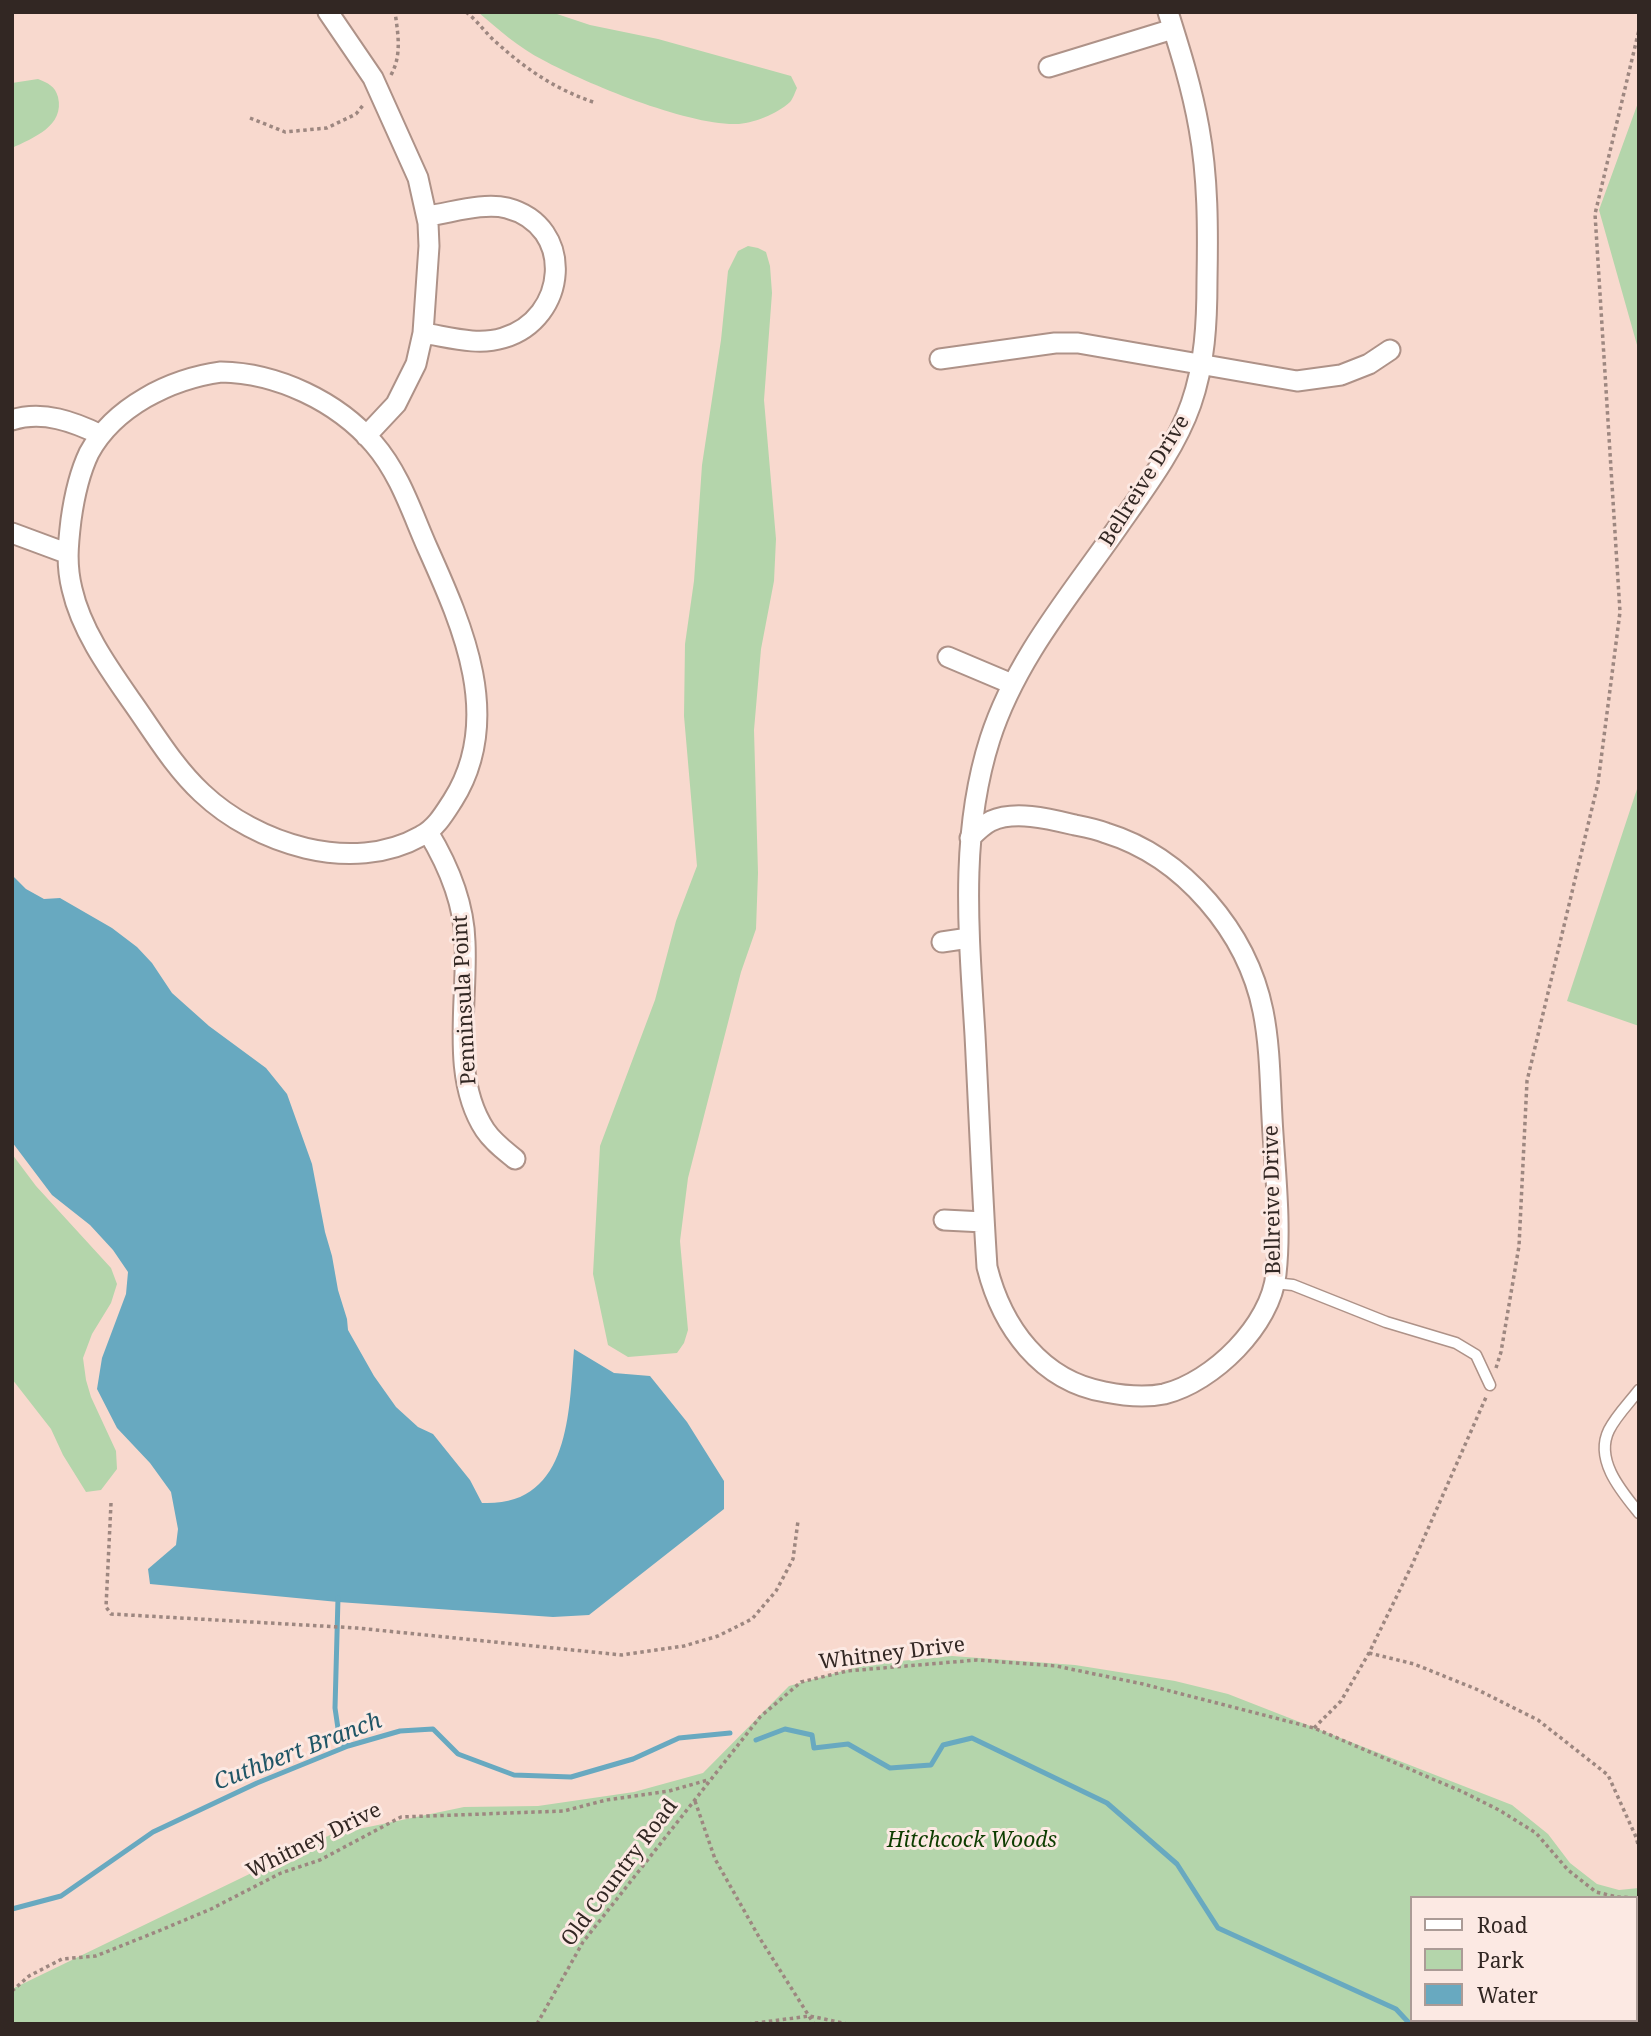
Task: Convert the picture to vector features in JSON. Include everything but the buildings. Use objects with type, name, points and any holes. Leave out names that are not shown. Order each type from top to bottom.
[{"type":"street","points":[[328,12],[373,78],[418,178],[427,216],[429,246],[423,333],[416,364],[396,404],[366,436]]},
{"type":"street","points":[[1049,67],[1170,21]]},
{"type":"street","name":"Bellreive Drive","points":[[970,838],[988,822],[1004,816],[1049,819],[1107,833],[1147,852],[1168,866],[1207,900],[1223,920],[1248,963],[1256,986],[1266,1034],[1277,1216],[1274,1283],[1265,1312],[1256,1327],[1217,1366],[1196,1381],[1163,1394],[1129,1396],[1089,1390],[1065,1379],[1043,1363],[1021,1341],[1000,1307],[987,1267],[967,872],[970,838],[974,804],[990,740],[1012,684],[1042,636],[1136,502],[1182,428],[1201,366],[1206,321],[1207,259],[1204,163],[1191,89],[1170,21]]},
{"type":"street","points":[[423,333],[481,341],[516,333],[530,325],[546,306],[552,294],[555,269],[554,256],[544,234],[527,217],[516,212],[493,206],[427,216]]},
{"type":"street","points":[[940,359],[1055,343],[1078,343],[1286,380],[1320,380],[1369,364],[1390,350]]},
{"type":"street","points":[[221,372],[259,376],[301,390],[339,414],[366,436],[385,458],[404,493],[456,614],[471,659],[478,700],[477,721],[464,779],[439,822],[428,832],[417,839],[370,853],[323,851],[260,832],[220,809],[187,778],[97,649],[73,593],[66,553],[74,496],[87,457],[101,435],[118,418],[144,399],[190,378],[221,372]]},
{"type":"street","points":[[12,420],[45,416],[101,435]]},
{"type":"street","points":[[12,533],[66,553]]},
{"type":"street","points":[[948,657],[1012,684]]},
{"type":"street","name":"Penninsula Point","points":[[428,832],[452,878],[463,918],[466,942],[463,1046],[472,1104],[486,1132],[515,1159]]},
{"type":"street","points":[[942,942],[970,939]]},
{"type":"street","points":[[944,1220],[984,1223]]},
{"type":"lane","points":[[1274,1283],[1293,1285],[1386,1322],[1456,1343],[1476,1355],[1490,1385]]},
{"type":"lane","points":[[1639,1390],[1609,1430],[1605,1441],[1606,1456],[1614,1481],[1639,1513]]},
{"type":"path","points":[[391,75],[398,63],[396,12]]},
{"type":"path","points":[[466,12],[495,42],[540,78],[575,96],[596,103]]},
{"type":"path","points":[[1314,1728],[1341,1701],[1369,1653],[1412,1565],[1484,1404],[1501,1352],[1519,1246],[1527,1081],[1598,783],[1620,612],[1595,214],[1639,30]]},
{"type":"path","points":[[250,118],[285,132],[327,128],[356,114],[364,104]]},
{"type":"path","points":[[111,1503],[106,1606],[111,1614],[357,1628],[622,1655],[684,1646],[718,1636],[752,1619],[776,1591],[793,1559],[798,1521]]},
{"type":"path","points":[[1369,1653],[1413,1664],[1476,1689],[1538,1720],[1608,1775],[1639,1848]]},
{"type":"path","name":"Whitney Drive","points":[[12,1991],[29,1976],[62,1959],[96,1956],[161,1930],[211,1909],[281,1873],[320,1860],[401,1817],[564,1811],[606,1800],[669,1791],[710,1780],[760,1717],[800,1682],[847,1671],[976,1660],[1056,1666],[1143,1684],[1314,1728],[1499,1810],[1536,1833],[1569,1870],[1596,1892],[1613,1896]]},
{"type":"path","name":"Old Country Road","points":[[537,2024],[583,1942],[710,1780]]},
{"type":"path","points":[[695,1801],[715,1859],[759,1937],[814,2024]]},
{"type":"path","points":[[748,2024],[810,2016],[847,2024]]},
{"type":"green space","points":[[478,12],[551,12],[590,25],[658,39],[791,76],[797,88],[791,101],[785,106],[757,120],[736,124],[691,118],[610,91],[562,70],[526,50]]},
{"type":"green space","points":[[38,79],[51,85],[57,93],[57,116],[46,130],[12,148],[12,83]]},
{"type":"green space","points":[[1639,100],[1639,352],[1599,210]]},
{"type":"green space","points":[[748,246],[766,252],[770,266],[772,293],[764,400],[776,539],[774,581],[761,649],[754,730],[758,873],[756,929],[741,972],[688,1178],[680,1241],[688,1330],[677,1353],[628,1357],[608,1345],[593,1274],[600,1146],[655,1000],[676,921],[697,866],[684,716],[685,644],[694,581],[702,465],[721,340],[728,271],[738,251]]},
{"type":"green space","points":[[1639,783],[1639,1026],[1567,1001]]},
{"type":"green space","points":[[12,1154],[36,1186],[111,1268],[117,1284],[111,1303],[92,1334],[83,1358],[91,1397],[116,1451],[117,1469],[101,1490],[86,1492],[63,1455],[51,1429],[12,1379]]},
{"type":"green space","name":"Hitchcock Woods","points":[[952,1656],[1075,1665],[1175,1681],[1228,1694],[1512,1805],[1548,1834],[1570,1863],[1597,1884],[1619,1890],[1639,1888],[1639,2024],[12,2024],[12,1989],[330,1835],[464,1807],[538,1806],[634,1792],[703,1773],[789,1686],[869,1664]]},
{"type":"water","points":[[12,875],[26,889],[44,899],[60,898],[112,928],[137,947],[152,963],[172,993],[209,1026],[266,1068],[287,1094],[312,1164],[348,1330],[374,1376],[396,1407],[418,1427],[433,1434],[470,1480],[482,1503],[511,1500],[533,1490],[548,1473],[559,1452],[566,1427],[574,1349],[614,1373],[650,1376],[687,1422],[724,1481],[724,1509],[589,1615],[553,1617],[338,1602],[150,1584],[148,1569],[176,1545],[178,1529],[171,1492],[150,1463],[117,1428],[97,1389],[102,1358],[126,1294],[128,1272],[113,1250],[90,1225],[52,1195],[12,1142]]},
{"type":"waterway","points":[[338,1598],[335,1708],[340,1742],[348,1746]]},
{"type":"waterway","name":"Cuthbert Branch","points":[[12,1909],[61,1896],[153,1832],[257,1783],[348,1746],[400,1731],[433,1729],[458,1754],[514,1775],[571,1777],[633,1759],[679,1738],[730,1733]]},
{"type":"waterway","name":"Cuthbert Branch","points":[[756,1740],[785,1729],[812,1735],[814,1748],[848,1744],[890,1768],[931,1765],[943,1745],[972,1738],[1107,1803],[1177,1864],[1218,1928],[1396,2009],[1410,2024]]}]
